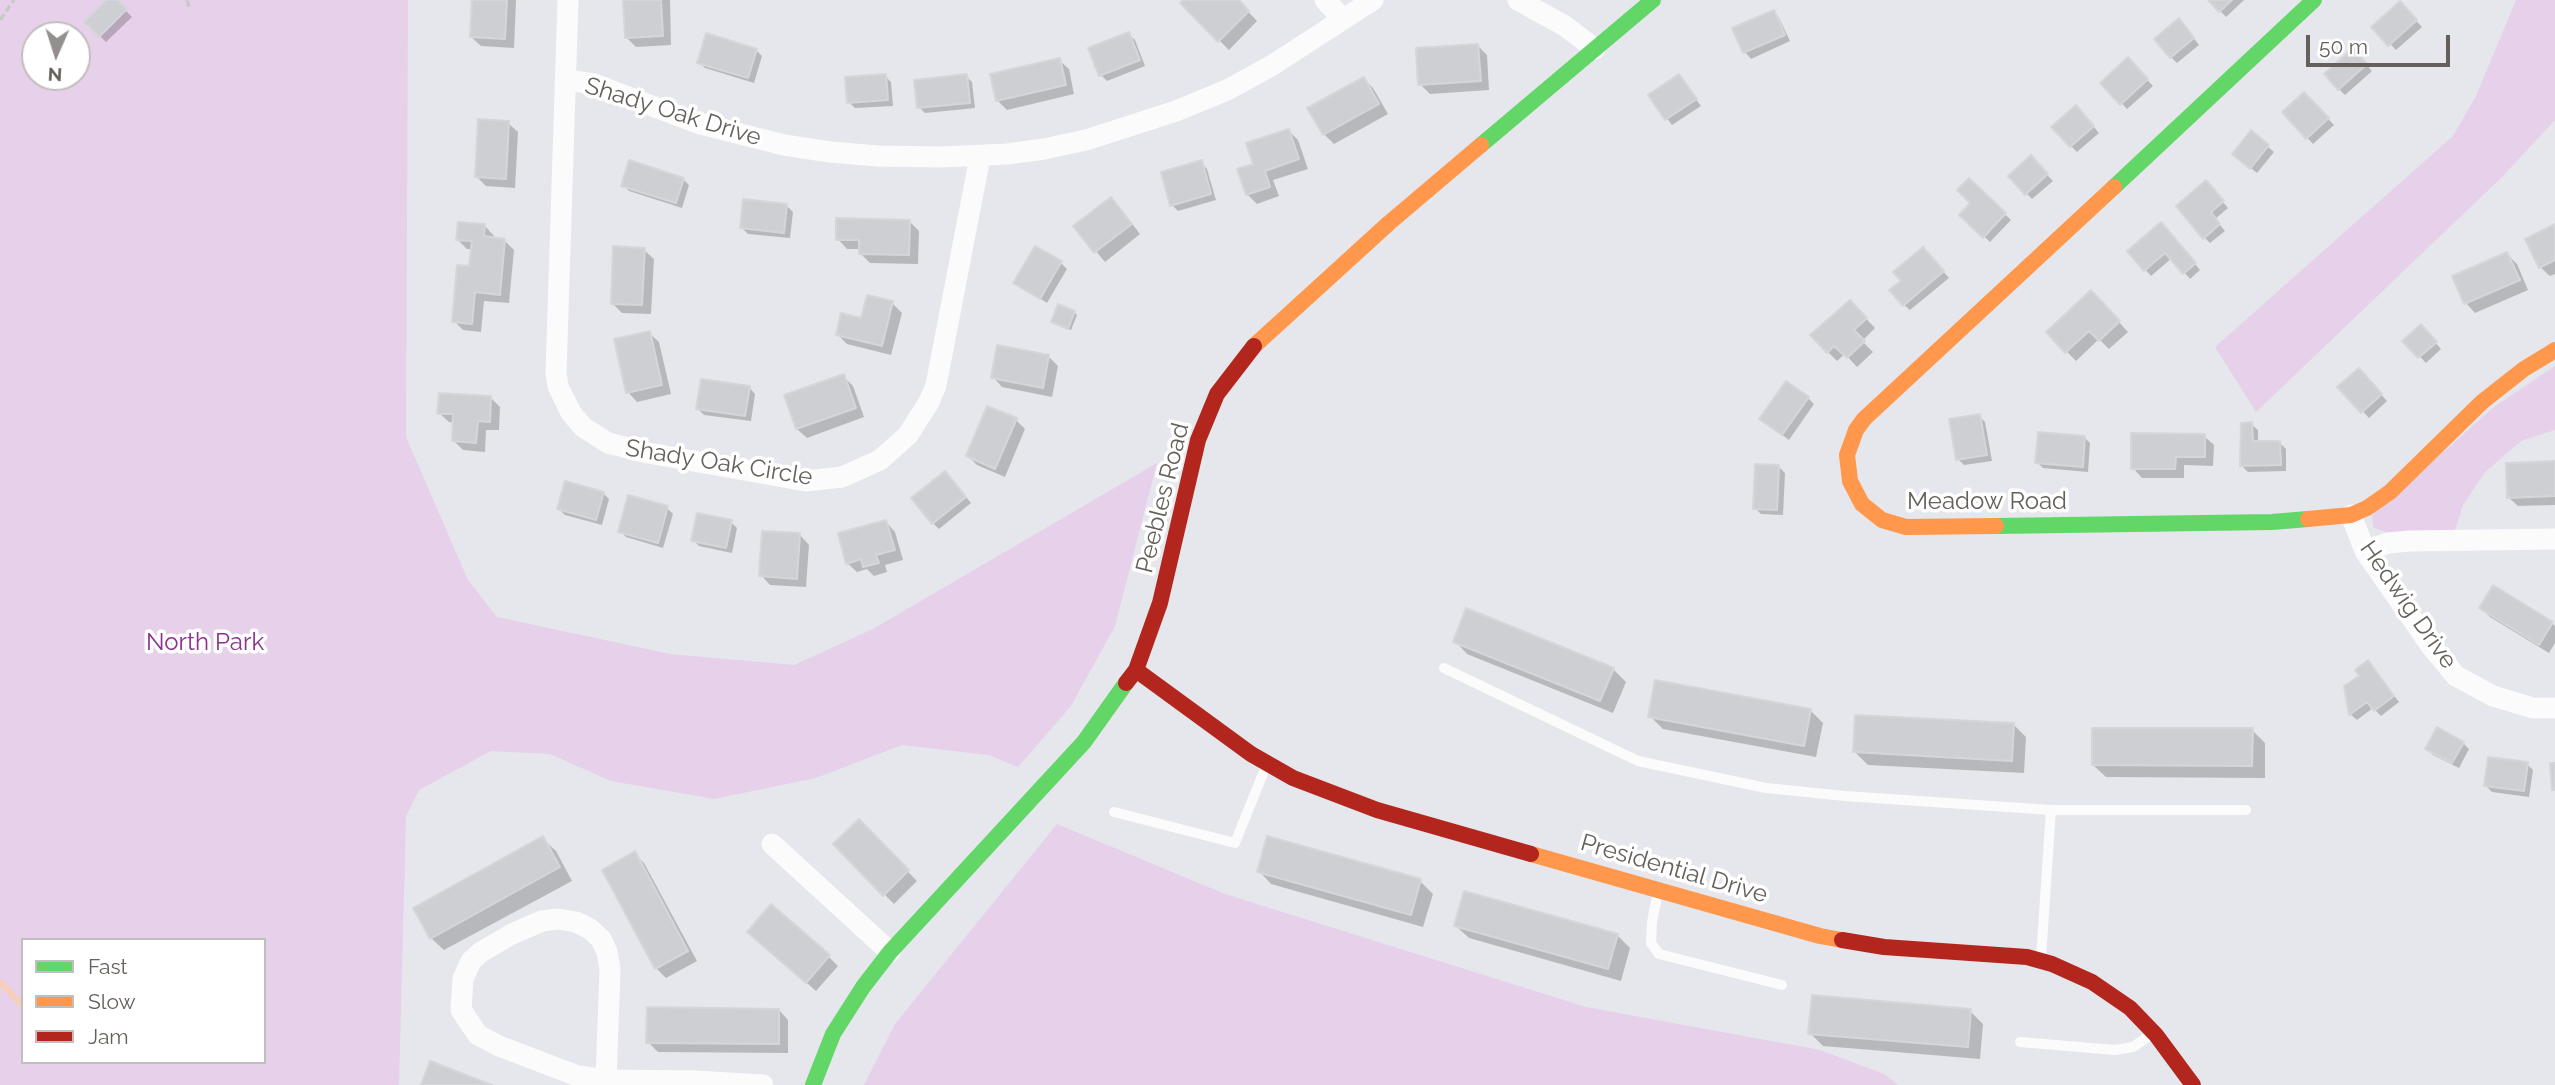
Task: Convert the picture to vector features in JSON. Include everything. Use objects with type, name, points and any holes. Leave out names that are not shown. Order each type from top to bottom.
[{"type":"street","name":"Shady Oak Circle","points":[[568,0],[556,355],[558,386],[571,413],[594,436],[623,448],[806,481],[842,477],[880,460],[895,448],[919,421],[936,385],[980,157]]},
{"type":"street","points":[[1325,0],[1343,19]]},
{"type":"street","name":"Shady Oak Drive","points":[[567,80],[594,84],[697,122],[784,145],[878,156],[980,157],[1076,142],[1176,111],[1227,90],[1271,66],[1373,0]]},
{"type":"street","points":[[1518,0],[1565,26],[1595,49]]},
{"type":"street","name":"Peebles Road","points":[[813,1085],[833,1034],[863,987],[890,952],[1084,742],[1136,670],[1160,603],[1198,440],[1217,394],[1229,375],[1272,327],[1389,223],[1653,0]]},
{"type":"street","name":"Meadow Road","points":[[2314,0],[1864,419],[1850,442],[1847,468],[1855,493],[1871,513],[1906,527],[2272,522],[2351,514],[2367,508],[2390,492],[2482,402],[2524,369],[2555,350]]},
{"type":"street","name":"Hedwig Drive","points":[[2351,514],[2365,551],[2431,646],[2456,676],[2493,696],[2533,708],[2555,708]]},
{"type":"street","points":[[2365,551],[2388,543],[2409,541],[2555,539]]},
{"type":"street","name":"Presidential Drive","points":[[1136,670],[1267,764],[1311,786],[1377,810],[1832,939],[1884,947],[1997,954],[2040,961],[2072,972],[2114,995],[2154,1032],[2193,1085]]},
{"type":"street","points":[[772,844],[890,952]]},
{"type":"street","points":[[606,1080],[610,969],[601,939],[590,929],[576,922],[542,920],[512,934],[471,961],[463,979],[461,1010],[478,1035],[543,1064],[578,1076],[606,1080],[763,1085]]},
{"type":"lane","points":[[1444,668],[1638,761],[1780,789],[2051,810],[2246,810]]},
{"type":"lane","points":[[1114,812],[1235,843],[1267,764]]},
{"type":"lane","points":[[2040,961],[2051,810]]},
{"type":"lane","points":[[1658,889],[1651,922],[1651,943],[1659,954],[1783,985]]},
{"type":"lane","points":[[2020,1042],[2115,1050],[2133,1047],[2154,1032]]},
{"type":"path","points":[[0,20],[13,0]]},
{"type":"path","points":[[187,0],[189,7]]},
{"type":"green space","name":"North Park","points":[[0,0],[408,0],[406,437],[468,580],[497,617],[670,654],[794,665],[873,629],[1157,463],[1115,626],[1071,706],[1018,767],[988,755],[902,745],[816,778],[714,799],[611,781],[550,754],[491,751],[419,790],[406,816],[399,1085],[0,1085]]},
{"type":"green space","points":[[2516,0],[2555,0],[2555,120],[2502,177],[2256,412],[2215,347],[2453,136],[2476,96]]},
{"type":"green space","points":[[2555,366],[2555,430],[2521,441],[2485,472],[2463,505],[2454,533],[2389,534],[2373,527],[2372,515],[2494,407]]},
{"type":"green space","points":[[1057,824],[1225,894],[1586,1007],[1820,1050],[1884,1074],[1898,1085],[864,1085],[895,1024]]},
{"type":"building","points":[[106,0],[118,0],[127,9],[99,37],[91,29],[91,21],[85,21]]},
{"type":"building","points":[[472,0],[507,0],[505,39],[470,37]]},
{"type":"building","points":[[623,0],[661,0],[663,36],[625,38]]},
{"type":"building","points":[[1183,0],[1239,0],[1249,11],[1218,42],[1180,3]]},
{"type":"building","points":[[2208,0],[2232,0],[2219,12]]},
{"type":"building","points":[[2400,1],[2417,20],[2388,46],[2371,27]]},
{"type":"building","points":[[1774,10],[1785,35],[1743,53],[1732,28]]},
{"type":"building","points":[[2179,18],[2194,38],[2170,58],[2154,39]]},
{"type":"building","points":[[1129,32],[1140,60],[1099,76],[1088,48]]},
{"type":"building","points":[[706,33],[757,49],[748,78],[697,63]]},
{"type":"building","points":[[1478,44],[1481,81],[1418,85],[1416,48]]},
{"type":"building","points":[[2353,48],[2367,64],[2338,90],[2324,74]]},
{"type":"building","points":[[2128,57],[2148,79],[2120,105],[2100,83]]},
{"type":"building","points":[[1060,58],[1066,85],[996,101],[990,74]]},
{"type":"building","points":[[886,74],[888,100],[847,103],[845,77]]},
{"type":"building","points":[[967,74],[970,103],[917,108],[914,80]]},
{"type":"building","points":[[1679,74],[1697,99],[1665,120],[1648,95]]},
{"type":"building","points":[[1364,77],[1379,104],[1323,135],[1307,108]]},
{"type":"building","points":[[2304,92],[2329,118],[2306,139],[2282,112]]},
{"type":"building","points":[[2076,105],[2094,126],[2070,147],[2051,127]]},
{"type":"building","points":[[478,119],[509,121],[506,179],[475,177]]},
{"type":"building","points":[[1289,129],[1299,159],[1265,171],[1270,187],[1246,195],[1237,169],[1253,164],[1246,143]]},
{"type":"building","points":[[2251,130],[2269,145],[2250,169],[2232,154]]},
{"type":"building","points":[[2031,155],[2048,174],[2025,195],[2008,176]]},
{"type":"building","points":[[629,160],[684,178],[676,203],[621,186]]},
{"type":"building","points":[[1202,160],[1211,194],[1170,206],[1161,172]]},
{"type":"building","points":[[1969,178],[2006,213],[1983,238],[1959,215],[1970,203],[1957,190]]},
{"type":"building","points":[[2206,180],[2224,201],[2211,212],[2220,224],[2203,239],[2176,206]]},
{"type":"building","points":[[1111,197],[1132,224],[1094,253],[1073,226]]},
{"type":"building","points":[[743,199],[787,204],[784,233],[740,228]]},
{"type":"building","points":[[836,218],[910,220],[909,255],[859,254],[859,240],[836,240]]},
{"type":"building","points":[[458,222],[485,224],[484,236],[505,239],[500,295],[475,292],[472,324],[452,322],[457,265],[469,266],[472,241],[456,240]]},
{"type":"building","points":[[2161,222],[2196,263],[2183,274],[2165,253],[2144,271],[2127,251]]},
{"type":"building","points":[[2555,224],[2555,260],[2539,268],[2525,239]]},
{"type":"building","points":[[613,246],[645,248],[642,305],[611,304]]},
{"type":"building","points":[[1035,246],[1062,261],[1040,299],[1013,283]]},
{"type":"building","points":[[1923,247],[1944,271],[1903,306],[1889,290],[1901,281],[1893,272]]},
{"type":"building","points":[[2507,252],[2520,280],[2464,304],[2452,276]]},
{"type":"building","points":[[2091,290],[2120,321],[2099,341],[2089,331],[2065,353],[2046,332]]},
{"type":"building","points":[[867,295],[893,301],[882,346],[836,335],[841,313],[861,318]]},
{"type":"building","points":[[1850,300],[1867,318],[1854,330],[1865,341],[1847,358],[1834,346],[1827,353],[1810,335]]},
{"type":"building","points":[[1058,304],[1075,311],[1068,329],[1051,322]]},
{"type":"building","points":[[2421,324],[2437,342],[2418,358],[2402,341]]},
{"type":"building","points":[[650,331],[662,385],[626,393],[614,339]]},
{"type":"building","points":[[997,345],[1049,355],[1043,388],[991,378]]},
{"type":"building","points":[[2359,368],[2382,394],[2361,413],[2337,387]]},
{"type":"building","points":[[844,374],[856,408],[796,429],[784,395]]},
{"type":"building","points":[[701,379],[750,386],[745,416],[696,409]]},
{"type":"building","points":[[1786,381],[1809,397],[1782,435],[1759,419]]},
{"type":"building","points":[[439,393],[491,396],[490,422],[478,421],[476,443],[452,441],[453,414],[437,414]]},
{"type":"building","points":[[987,406],[1017,418],[995,469],[966,456]]},
{"type":"building","points":[[1980,414],[1987,455],[1956,460],[1949,419]]},
{"type":"building","points":[[2252,422],[2253,441],[2280,441],[2281,465],[2240,466],[2241,423]]},
{"type":"building","points":[[2038,432],[2085,436],[2083,467],[2035,463]]},
{"type":"building","points":[[2131,433],[2205,434],[2205,457],[2176,457],[2175,469],[2131,469]]},
{"type":"building","points":[[2555,461],[2555,496],[2507,498],[2506,463]]},
{"type":"building","points":[[1755,464],[1779,465],[1777,510],[1753,509]]},
{"type":"building","points":[[945,471],[966,497],[932,524],[911,498]]},
{"type":"building","points":[[565,481],[604,492],[596,520],[557,509]]},
{"type":"building","points":[[628,495],[668,506],[658,543],[618,532]]},
{"type":"building","points":[[697,513],[732,520],[726,548],[691,541]]},
{"type":"building","points":[[886,520],[895,550],[876,555],[879,563],[863,567],[861,559],[846,564],[838,533]]},
{"type":"building","points":[[762,531],[800,533],[797,579],[759,576]]},
{"type":"building","points":[[2493,585],[2553,622],[2539,645],[2479,608]]},
{"type":"building","points":[[1466,608],[1614,668],[1600,701],[1453,642]]},
{"type":"building","points":[[2368,660],[2394,696],[2374,711],[2367,702],[2349,715],[2344,686],[2359,676],[2355,670]]},
{"type":"building","points":[[1655,680],[1811,709],[1804,746],[1648,717]]},
{"type":"building","points":[[1855,715],[2014,723],[2012,761],[1853,752]]},
{"type":"building","points":[[2437,727],[2464,742],[2452,763],[2425,749]]},
{"type":"building","points":[[2092,728],[2253,728],[2252,766],[2092,765]]},
{"type":"building","points":[[2488,757],[2528,762],[2524,791],[2484,786]]},
{"type":"building","points":[[2550,763],[2555,763],[2555,790],[2552,790]]},
{"type":"building","points":[[859,819],[909,870],[883,896],[833,844]]},
{"type":"building","points":[[543,836],[560,867],[430,939],[413,908]]},
{"type":"building","points":[[1267,836],[1421,879],[1411,915],[1257,872]]},
{"type":"building","points":[[635,851],[688,951],[655,969],[602,870]]},
{"type":"building","points":[[1464,891],[1618,934],[1608,969],[1454,926]]},
{"type":"building","points":[[771,904],[830,955],[806,983],[747,932]]},
{"type":"building","points":[[1812,995],[1971,1009],[1968,1047],[1808,1034]]},
{"type":"building","points":[[647,1007],[779,1009],[779,1044],[646,1043]]},
{"type":"building","points":[[430,1061],[492,1085],[421,1085]]},
{"type":"waterway","points":[[0,982],[21,1004]]},
{"type":"traffic: fast","points":[[1481,145],[1653,0]]},
{"type":"traffic: fast","points":[[2114,187],[2314,0]]},
{"type":"traffic: fast","points":[[1996,526],[2272,522],[2308,519]]},
{"type":"traffic: fast","points":[[813,1085],[833,1034],[863,987],[890,952],[1084,742],[1126,683]]},
{"type":"traffic: slow","points":[[1254,346],[1389,223],[1481,145]]},
{"type":"traffic: slow","points":[[1996,526],[1906,527],[1882,520],[1862,504],[1850,481],[1847,455],[1856,430],[1864,419],[2114,187]]},
{"type":"traffic: slow","points":[[2308,519],[2351,515],[2367,508],[2390,492],[2482,402],[2524,369],[2555,350]]},
{"type":"traffic: slow","points":[[1531,854],[1842,940]]},
{"type":"traffic: jam","points":[[1126,683],[1136,670],[1160,603],[1198,440],[1217,394],[1254,346]]},
{"type":"traffic: jam","points":[[1136,670],[1251,754],[1293,778],[1377,810],[1531,854]]},
{"type":"traffic: jam","points":[[1842,940],[1884,947],[2027,957],[2052,964],[2092,982],[2130,1008],[2156,1035],[2193,1085]]}]
